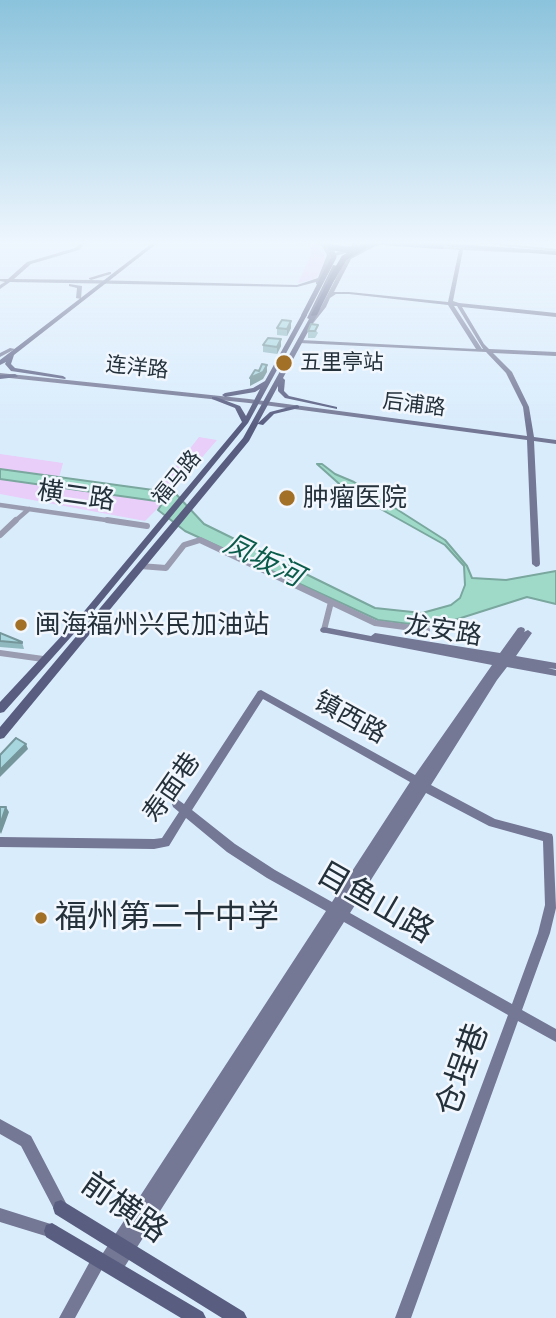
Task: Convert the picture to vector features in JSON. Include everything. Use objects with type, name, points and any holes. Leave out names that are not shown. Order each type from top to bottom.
[{"type":"highway","points":[[314,315],[321,303]]},
{"type":"main road","points":[[0,363],[73,303]]},
{"type":"main road","points":[[0,356],[12,352],[75,303]]},
{"type":"main road","points":[[305,325],[310,303]]},
{"type":"main road","name":"福马路","points":[[0,709],[170,522],[265,401],[301,342],[304,315],[310,303]]},
{"type":"main road","name":"福马路","points":[[188,500],[246,439],[265,401],[272,379],[316,303]]},
{"type":"main road","points":[[305,325],[324,303]]},
{"type":"main road","points":[[439,303],[556,314]]},
{"type":"main road","points":[[442,303],[454,304]]},
{"type":"main road","points":[[454,304],[506,378],[530,435],[536,564]]},
{"type":"main road","name":"福马路","points":[[305,325],[314,315]]},
{"type":"main road","points":[[301,342],[556,354]]},
{"type":"main road","points":[[12,352],[8,364],[13,370],[63,378]]},
{"type":"main road","points":[[0,374],[15,376]]},
{"type":"main road","name":"连洋路","points":[[0,374],[225,394],[265,401]]},
{"type":"main road","points":[[283,375],[281,389],[288,397],[335,408]]},
{"type":"main road","name":"连洋路","points":[[15,376],[265,401]]},
{"type":"main road","points":[[225,394],[254,391],[272,379]]},
{"type":"main road","points":[[214,398],[238,407],[246,422]]},
{"type":"main road","name":"后浦路","points":[[265,401],[297,407],[556,436]]},
{"type":"main road","name":"后浦路","points":[[265,401],[530,435],[556,442]]},
{"type":"main road","points":[[246,439],[272,413],[297,407]]},
{"type":"main road","name":"福马路","points":[[0,735],[140,566],[170,522]]},
{"type":"main road","name":"龙安路","points":[[324,628],[505,660],[556,666]]},
{"type":"main road","points":[[67,1318],[106,1264],[123,1246],[421,784],[524,631]]},
{"type":"main road","name":"龙安路","points":[[505,660],[556,673]]},
{"type":"main road","name":"镇西路","points":[[261,694],[493,823],[548,836]]},
{"type":"main road","name":"寿面巷","points":[[0,842],[160,844],[168,839],[182,808],[261,694]]},
{"type":"main road","name":"目鱼山路","points":[[182,808],[245,858],[556,1036]]},
{"type":"main road","name":"仓埕巷","points":[[403,1318],[550,914],[548,836]]},
{"type":"main road","name":"前横路","points":[[0,1126],[26,1141],[61,1208],[238,1318]]},
{"type":"main road","name":"前横路","points":[[0,1215],[52,1231],[197,1318]]},
{"type":"street","name":"横二路","points":[[0,505],[147,526]]},
{"type":"street","points":[[0,535],[29,509]]},
{"type":"street","points":[[140,566],[166,568],[184,545],[200,540],[380,624],[427,630]]},
{"type":"street","points":[[324,628],[331,602]]},
{"type":"street","points":[[0,653],[43,660]]},
{"type":"shaded area","points":[[199,437],[217,440],[174,490],[159,488]]},
{"type":"shaded area","points":[[0,454],[63,463],[59,478],[0,469]]},
{"type":"shaded area","points":[[0,479],[164,502],[145,521],[0,494]]},
{"type":"water","name":"凤坂河","points":[[317,464],[322,464],[335,474],[354,482],[445,540],[467,566],[472,578],[506,580],[556,571],[556,604],[527,597],[442,624],[425,626],[378,620],[185,531],[158,510],[163,502],[0,479],[0,469],[175,493],[204,524],[375,608],[422,613],[451,605],[460,598],[465,585],[464,566],[445,545],[345,489]]},
{"type":"building","points":[[282,320],[291,321],[287,329],[277,328]]},
{"type":"building","points":[[311,324],[318,325],[315,331],[308,331]]},
{"type":"building","points":[[268,338],[281,339],[277,347],[263,345]]},
{"type":"building","points":[[262,364],[267,365],[263,372],[250,378],[255,370],[259,371]]},
{"type":"building","points":[[0,633],[22,642],[22,643],[0,641]]},
{"type":"building","points":[[16,738],[26,744],[0,770],[0,755]]},
{"type":"building","points":[[0,807],[6,807],[0,825]]},
{"type":"place","name":"五里亭站","points":[[284,363]]},
{"type":"place","name":"肿瘤医院","points":[[287,498]]},
{"type":"place","name":"闽海福州兴民加油站","points":[[21,625]]},
{"type":"place","name":"福州第二十中学","points":[[41,918]]}]
